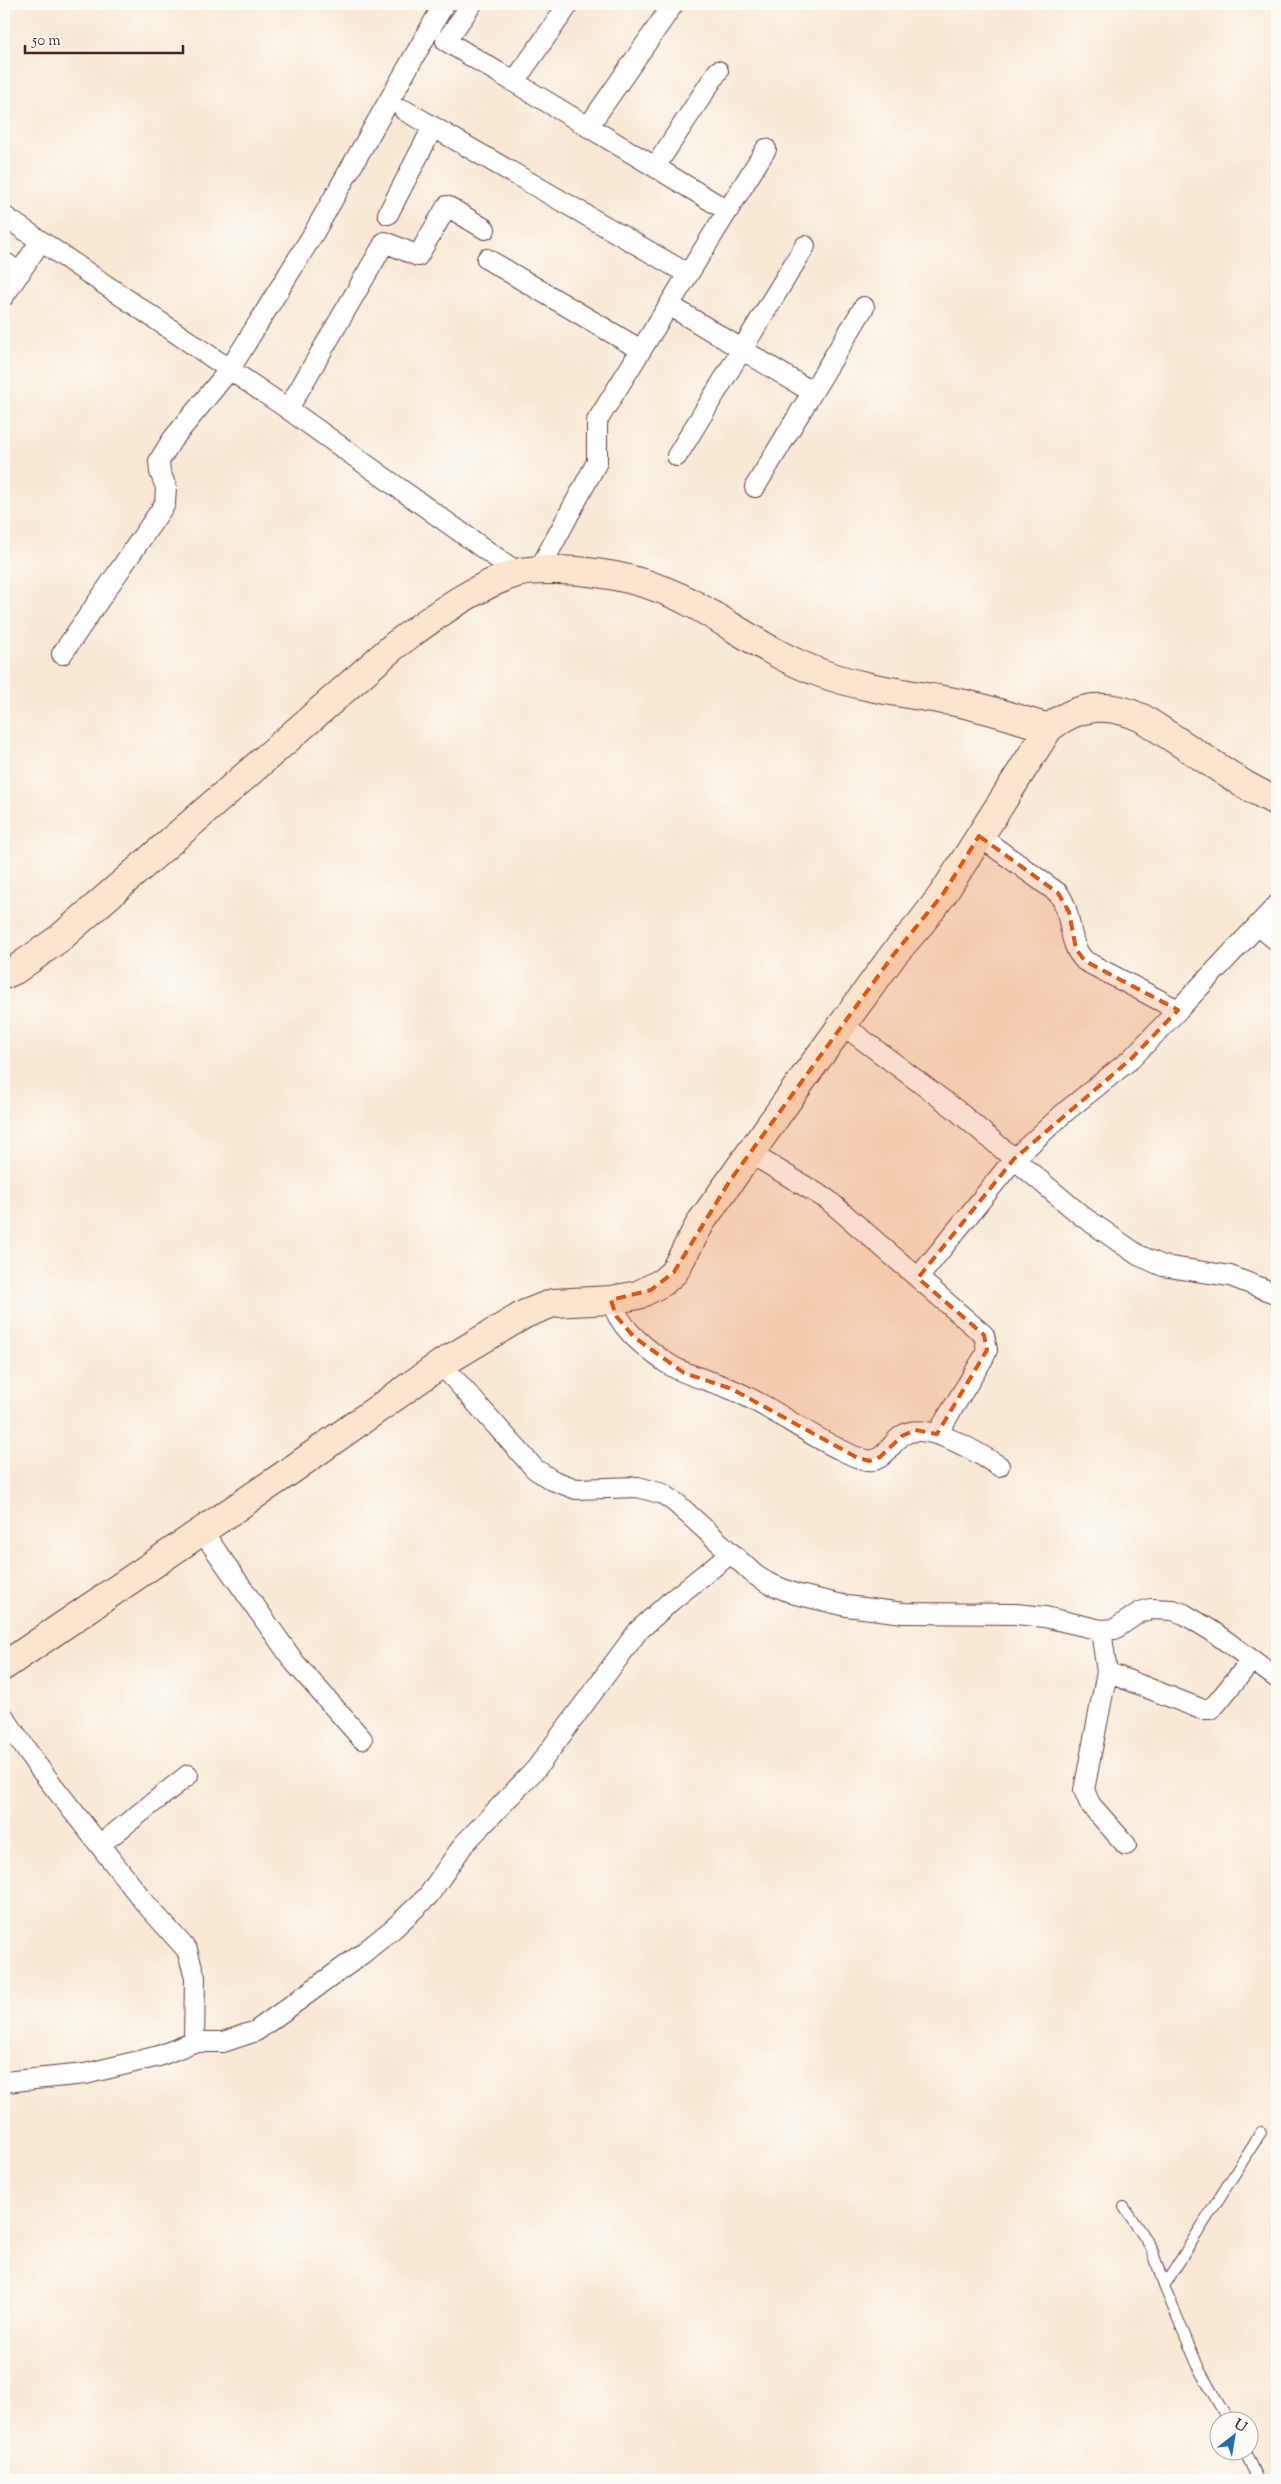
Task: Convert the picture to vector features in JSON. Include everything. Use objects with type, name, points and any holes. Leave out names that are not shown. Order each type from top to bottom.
[{"type":"street","points":[[62,654],[165,504],[166,487],[160,472],[159,461],[172,440],[230,369],[312,236],[444,4]]},
{"type":"street","points":[[472,4],[446,41],[728,211]]},
{"type":"street","points":[[514,82],[569,4]]},
{"type":"street","points":[[588,127],[672,6]]},
{"type":"street","points":[[655,167],[718,72]]},
{"type":"street","points":[[404,110],[688,274]]},
{"type":"street","points":[[388,214],[433,127]]},
{"type":"street","points":[[529,571],[597,462],[597,421],[766,149]]},
{"type":"street","points":[[288,409],[385,242],[418,256],[447,206],[485,229]]},
{"type":"street","points":[[4,216],[529,571]]},
{"type":"street","points":[[4,296],[12,267],[40,242]]},
{"type":"street","points":[[677,456],[805,246]]},
{"type":"street","points":[[487,259],[641,350]]},
{"type":"street","points":[[669,305],[812,392]]},
{"type":"street","points":[[755,487],[864,307]]},
{"type":"street","points":[[4,975],[15,970],[60,938],[394,646],[436,615],[495,583],[529,571],[578,571],[625,576],[658,587],[694,604],[793,662],[820,673],[853,684],[967,704],[1049,728]]},
{"type":"street","points":[[4,1666],[202,1531],[441,1364],[539,1308],[568,1301],[611,1300],[651,1290],[674,1272],[701,1222],[894,954],[921,924],[943,894],[1049,728],[1065,715],[1098,707],[1126,710],[1142,718],[1245,785],[1277,802]]},
{"type":"street","points":[[979,836],[1058,893],[1065,902],[1069,912],[1076,949],[1086,961],[1178,1010]]},
{"type":"street","points":[[918,1278],[1014,1159],[1065,1112],[1131,1059],[1277,905]]},
{"type":"street","points":[[1258,926],[1277,941]]},
{"type":"street","points":[[843,1025],[955,1110],[1082,1216],[1138,1255],[1163,1266],[1230,1276],[1277,1294]]},
{"type":"street","points":[[750,1153],[828,1200],[984,1335],[987,1343],[984,1357],[937,1434]]},
{"type":"street","points":[[611,1300],[616,1316],[634,1337],[662,1360],[684,1373],[732,1389],[825,1442],[856,1457],[869,1461],[880,1457],[902,1436],[916,1430],[937,1434],[982,1455],[999,1466]]},
{"type":"street","points":[[441,1364],[535,1470],[552,1480],[576,1489],[638,1486],[653,1490],[676,1503],[755,1575],[781,1590],[847,1606],[904,1613],[1026,1615],[1045,1617],[1101,1630],[1115,1629],[1140,1612],[1151,1609],[1173,1610],[1184,1614],[1205,1627],[1277,1678]]},
{"type":"street","points":[[202,1531],[295,1663],[362,1739]]},
{"type":"street","points":[[4,2082],[85,2074],[159,2056],[194,2042],[223,2042],[256,2031],[362,1954],[394,1928],[428,1896],[464,1844],[536,1770],[638,1631],[671,1601],[731,1553]]},
{"type":"street","points":[[1101,1630],[1107,1672],[1084,1790],[1090,1804],[1126,1845]]},
{"type":"street","points":[[1107,1672],[1201,1710],[1210,1709],[1252,1660]]},
{"type":"street","points":[[4,1717],[36,1764],[101,1844],[145,1903],[187,1950],[194,1977],[194,2042]]},
{"type":"street","points":[[101,1844],[188,1776]]},
{"type":"lane","points":[[1164,2286],[1261,2132]]},
{"type":"lane","points":[[1124,2207],[1152,2249],[1164,2286],[1200,2371],[1223,2412]]},
{"type":"lane","points":[[1250,2462],[1258,2480]]},
{"type":"highlighted area","points":[[979,836],[1058,893],[1069,912],[1076,949],[1085,961],[1178,1010],[1131,1059],[1014,1159],[918,1278],[984,1335],[987,1350],[937,1434],[915,1430],[902,1436],[880,1457],[869,1461],[856,1457],[732,1389],[684,1373],[634,1337],[616,1316],[611,1300],[651,1290],[674,1272],[729,1182],[894,954],[943,894]]}]
